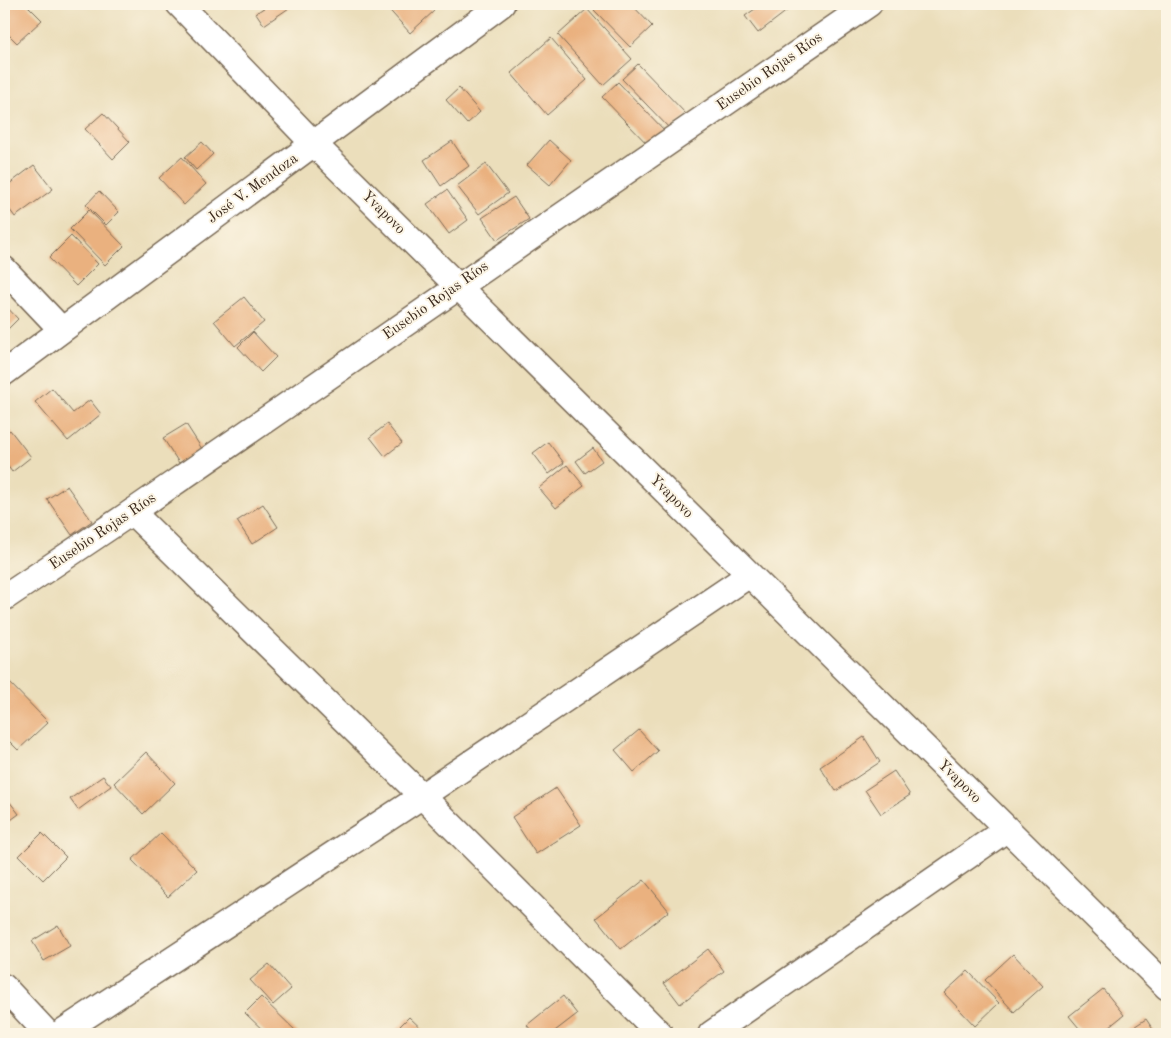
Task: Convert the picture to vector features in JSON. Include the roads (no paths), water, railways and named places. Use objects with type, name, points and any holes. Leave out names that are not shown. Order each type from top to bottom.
[{"type":"street","name":"Yvapovo","points":[[179,4],[314,144],[457,287],[1167,987]]},
{"type":"street","name":"José V. Mendoza","points":[[4,373],[502,4]]},
{"type":"street","name":"Eusebio Rojas Ríos","points":[[4,598],[132,512],[868,4]]},
{"type":"street","points":[[4,269],[61,329]]},
{"type":"street","points":[[132,512],[422,796],[660,1034]]},
{"type":"street","points":[[59,1034],[422,796],[750,575]]},
{"type":"street","points":[[711,1034],[1007,828]]},
{"type":"street","points":[[4,987],[48,1034]]}]
